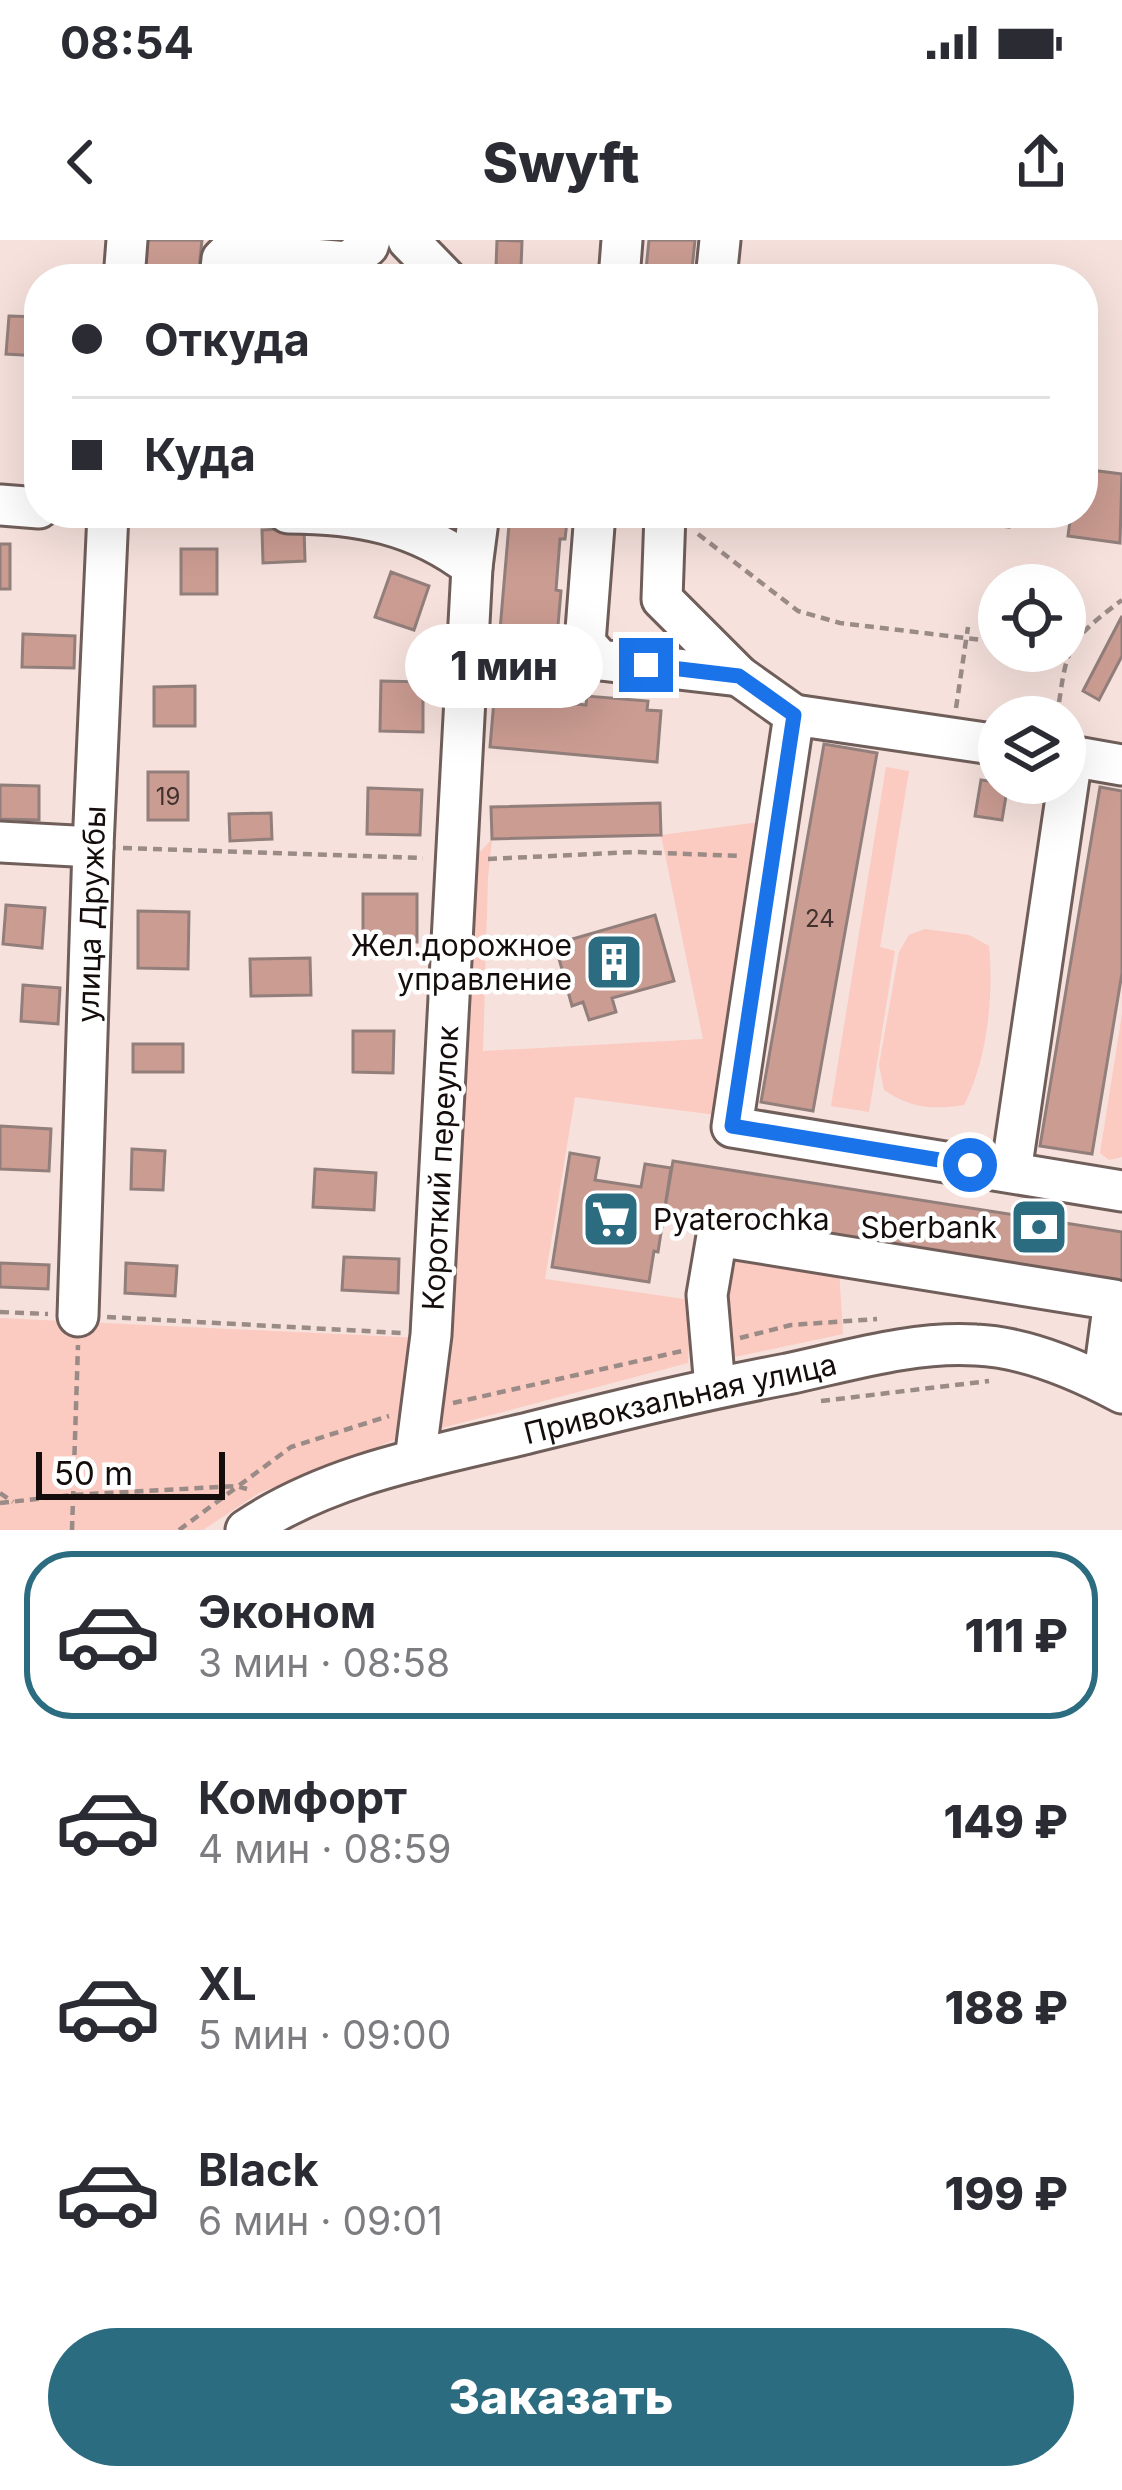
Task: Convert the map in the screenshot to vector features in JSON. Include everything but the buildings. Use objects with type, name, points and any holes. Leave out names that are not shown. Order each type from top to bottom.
[{"type":"street","points":[[222,264],[230,252],[348,262],[370,240]]},
{"type":"street","points":[[408,240],[431,264]]},
{"type":"street","points":[[420,240],[446,240]]},
{"type":"street","name":"улица Дружбы","points":[[79,1316],[108,528]]},
{"type":"street","points":[[406,528],[472,567]]},
{"type":"street","name":"Короткий переулок","points":[[415,1460],[431,1334],[477,528]]},
{"type":"street","points":[[594,528],[585,643],[600,660],[739,676]]},
{"type":"street","points":[[664,528],[662,598],[739,676],[794,715],[978,741]]},
{"type":"street","points":[[794,715],[732,1126],[1122,1191]]},
{"type":"street","points":[[1086,759],[1122,765]]},
{"type":"street","points":[[1011,1172],[1062,804]]},
{"type":"street","points":[[0,842],[93,847]]},
{"type":"street","points":[[447,1051],[484,1033]]},
{"type":"street","points":[[715,1388],[707,1295],[718,1236],[1114,1300],[1113,1388]]},
{"type":"street","name":"Привокзальная улица","points":[[252,1511],[269,1515],[338,1484],[415,1460],[715,1388],[899,1351],[977,1345],[1020,1351],[1113,1388]]},
{"type":"path","points":[[689,528],[798,611],[840,623],[978,639]]},
{"type":"path","points":[[1086,627],[1122,600]]},
{"type":"path","points":[[952,737],[968,627]]},
{"type":"path","points":[[93,847],[457,860],[635,851],[773,858]]},
{"type":"path","points":[[0,1312],[431,1334]]},
{"type":"path","points":[[73,1530],[79,1316]]},
{"type":"path","points":[[813,1402],[999,1381]]},
{"type":"path","points":[[0,1503],[236,1486],[252,1511]]},
{"type":"path","points":[[0,1493],[13,1502]]},
{"type":"shaded area","points":[[886,767],[909,771],[880,947],[895,951],[869,1112],[831,1106]]},
{"type":"shaded area","points":[[760,822],[717,1115],[575,1097],[545,1279],[691,1300],[688,1363],[392,1441],[259,1493],[203,1530],[0,1530],[0,1318],[422,1338],[466,867],[492,839],[483,1051],[703,1039],[661,835]]},
{"type":"shaded area","points":[[925,929],[969,935],[989,946],[987,1027],[964,1105],[922,1106],[884,1090],[879,1065],[899,952],[909,935]]},
{"type":"shaded area","points":[[1122,1014],[1122,1157],[1109,1160],[1100,1153]]},
{"type":"shaded area","points":[[733,1252],[839,1269],[843,1334],[730,1358],[725,1289]]},
{"type":"place","name":"Жел.дорожное управление","points":[[614,962]]},
{"type":"place","name":"Pyaterochka","points":[[611,1219]]},
{"type":"place","name":"Sberbank","points":[[1039,1227]]},
{"type":"route","points":[[646,665],[739,676],[794,715],[732,1126],[970,1165]]}]
